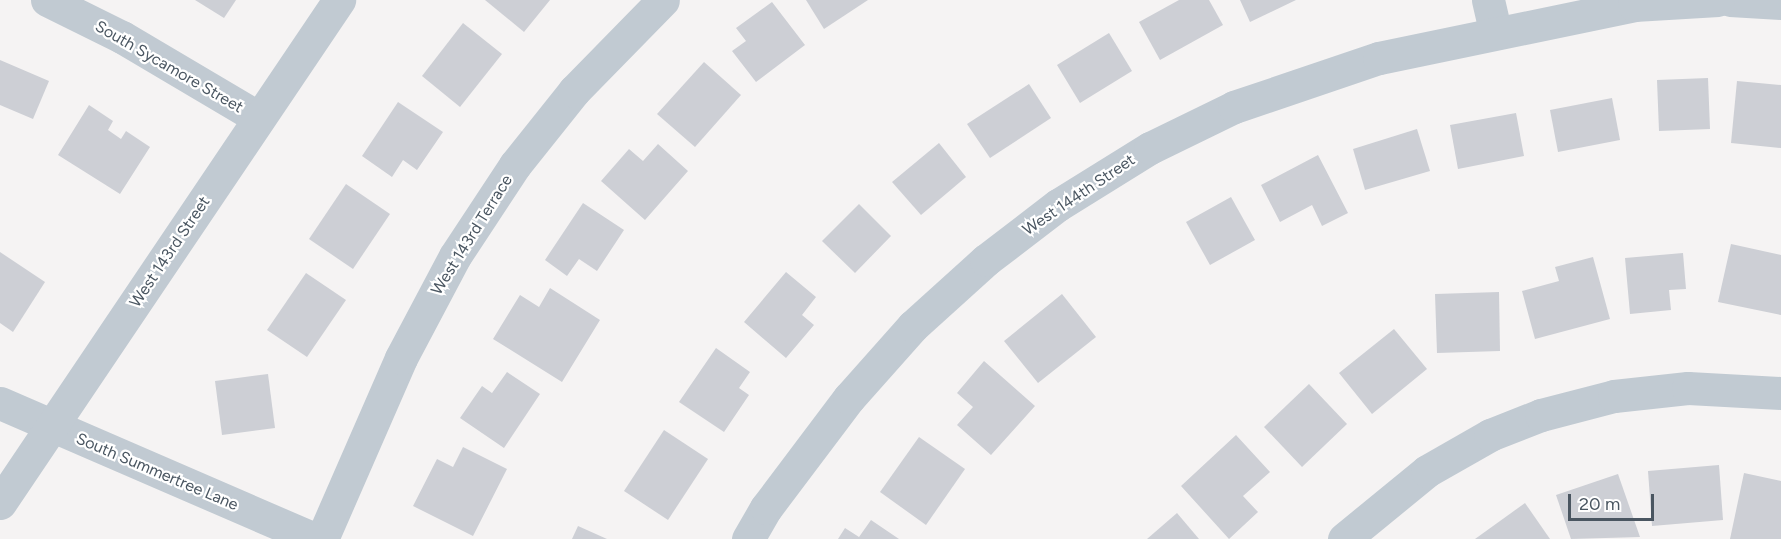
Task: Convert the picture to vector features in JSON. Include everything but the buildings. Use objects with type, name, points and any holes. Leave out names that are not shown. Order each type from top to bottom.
[{"type":"street","name":"South Sycamore Street","points":[[47,0],[122,37],[259,118]]},
{"type":"street","name":"West 143rd Street","points":[[0,503],[339,0]]},
{"type":"street","name":"West 143rd Terrace","points":[[322,539],[401,357],[455,256],[515,165],[574,91],[663,0]]},
{"type":"street","points":[[1488,0],[1495,31]]},
{"type":"street","name":"West 144th Street","points":[[748,539],[766,508],[849,398],[913,326],[986,260],[1058,205],[1150,148],[1234,107],[1335,70],[1495,31],[1634,5],[1718,0]]},
{"type":"street","points":[[1730,0],[1781,3]]},
{"type":"street","points":[[1344,539],[1427,471],[1490,435],[1541,415],[1614,396],[1688,388],[1781,393]]},
{"type":"street","name":"South Summertree Lane","points":[[0,403],[315,539]]}]
